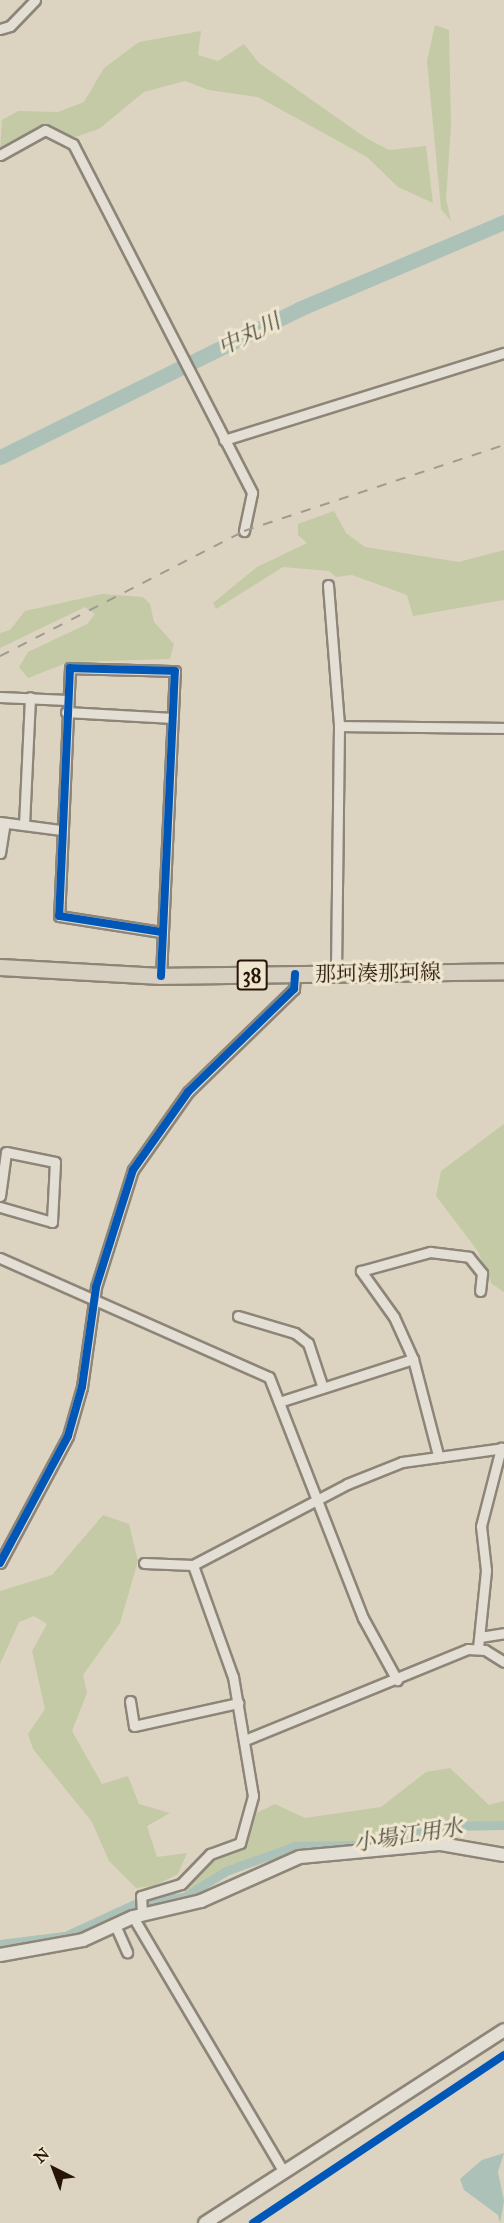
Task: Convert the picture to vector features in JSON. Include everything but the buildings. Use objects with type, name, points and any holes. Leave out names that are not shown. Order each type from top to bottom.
[{"type":"main road","name":"那珂湊那珂線","points":[[0,967],[161,976],[504,971]]},
{"type":"street","points":[[0,29],[10,26],[35,0]]},
{"type":"street","points":[[0,156],[45,130],[73,144],[185,367],[252,493],[244,531]]},
{"type":"street","points":[[224,440],[504,353]]},
{"type":"street","points":[[328,585],[339,726],[336,972]]},
{"type":"street","points":[[161,932],[59,916],[66,711],[70,668],[176,672],[161,932],[161,976]]},
{"type":"street","points":[[24,825],[30,697]]},
{"type":"street","points":[[0,698],[30,697],[67,700]]},
{"type":"street","points":[[66,711],[173,718]]},
{"type":"street","points":[[339,726],[504,728]]},
{"type":"street","points":[[0,853],[3,822],[61,830]]},
{"type":"street","points":[[0,1563],[68,1436],[82,1387],[94,1300],[122,1199],[141,1153],[192,1087],[294,989],[295,974]]},
{"type":"street","points":[[0,1197],[6,1152],[55,1162],[52,1222],[0,1207]]},
{"type":"street","points":[[438,1455],[413,1359],[394,1317],[361,1271],[430,1252],[469,1257],[482,1273],[480,1291]]},
{"type":"street","points":[[0,1258],[253,1366],[273,1382],[363,1618],[397,1680]]},
{"type":"street","points":[[238,1316],[295,1333],[308,1343],[323,1388]]},
{"type":"street","points":[[279,1402],[413,1359]]},
{"type":"street","points":[[144,1563],[193,1565],[318,1503],[347,1484],[438,1455],[502,1448],[481,1526],[486,1570],[478,1648]]},
{"type":"street","points":[[193,1565],[231,1667],[254,1785],[240,1843],[210,1854],[181,1884],[141,1896],[138,1916],[144,1938],[284,2172]]},
{"type":"street","points":[[480,1637],[504,1634]]},
{"type":"street","points":[[245,1740],[478,1648],[504,1662]]},
{"type":"street","points":[[130,1701],[134,1726],[238,1704]]},
{"type":"street","points":[[0,1954],[64,1946],[138,1916],[201,1901],[300,1857],[441,1844],[504,1855]]},
{"type":"street","points":[[115,1925],[125,1948]]},
{"type":"street","points":[[206,2223],[504,2030]]},
{"type":"green space","points":[[435,25],[449,30],[451,126],[446,199],[451,221],[441,209],[427,61]]},
{"type":"green space","points":[[201,31],[198,55],[218,61],[244,44],[259,63],[366,138],[389,150],[426,146],[433,203],[398,187],[367,157],[258,97],[209,90],[185,81],[144,92],[99,129],[75,137],[43,127],[0,152],[2,120],[18,111],[58,112],[84,102],[104,68],[139,42]]},
{"type":"green space","points":[[334,511],[346,533],[365,547],[459,562],[504,550],[504,600],[413,616],[407,595],[352,575],[336,577],[329,571],[283,567],[216,609],[213,603],[257,567],[307,543],[298,535],[298,524]]},
{"type":"green space","points":[[102,594],[143,597],[150,604],[154,622],[174,644],[170,659],[69,662],[28,678],[19,667],[28,652],[87,624],[95,614],[85,607],[0,648],[0,633],[10,630],[25,611]]},
{"type":"green space","points":[[504,1124],[504,1292],[492,1284],[477,1250],[436,1196],[441,1171]]},
{"type":"green space","points":[[103,1515],[129,1524],[138,1561],[120,1623],[83,1675],[87,1693],[72,1731],[102,1784],[128,1776],[139,1804],[170,1813],[147,1826],[157,1857],[187,1853],[178,1874],[154,1886],[136,1888],[109,1861],[92,1822],[33,1749],[28,1734],[45,1709],[32,1651],[47,1624],[34,1616],[19,1622],[0,1664],[0,1591],[52,1575]]},
{"type":"green space","points":[[450,1768],[489,1805],[504,1801],[504,1821],[446,1825],[365,1842],[294,1844],[221,1871],[190,1893],[187,1887],[210,1862],[244,1846],[252,1815],[275,1804],[305,1818],[381,1807],[426,1772]]},
{"type":"shaded area","points":[[504,2153],[498,2172],[504,2201],[500,2223],[498,2215],[464,2190],[460,2179],[482,2160]]},
{"type":"waterway","name":"中丸川","points":[[0,457],[299,309],[504,222]]},
{"type":"waterway","name":"小場江用水","points":[[144,1901],[184,1897],[226,1871],[295,1846],[364,1845],[447,1826],[504,1825]]},
{"type":"waterway","name":"小場江用水","points":[[0,1944],[65,1936],[135,1904]]},
{"type":"railway","points":[[0,656],[244,531],[504,445]]},
{"type":"cycle path","points":[[161,932],[59,916],[70,668],[175,671],[161,976]]},
{"type":"cycle path","points":[[0,1563],[68,1436],[82,1387],[96,1287],[133,1170],[188,1092],[294,989],[295,974]]},
{"type":"cycle path","points":[[253,2223],[504,2055]]}]
